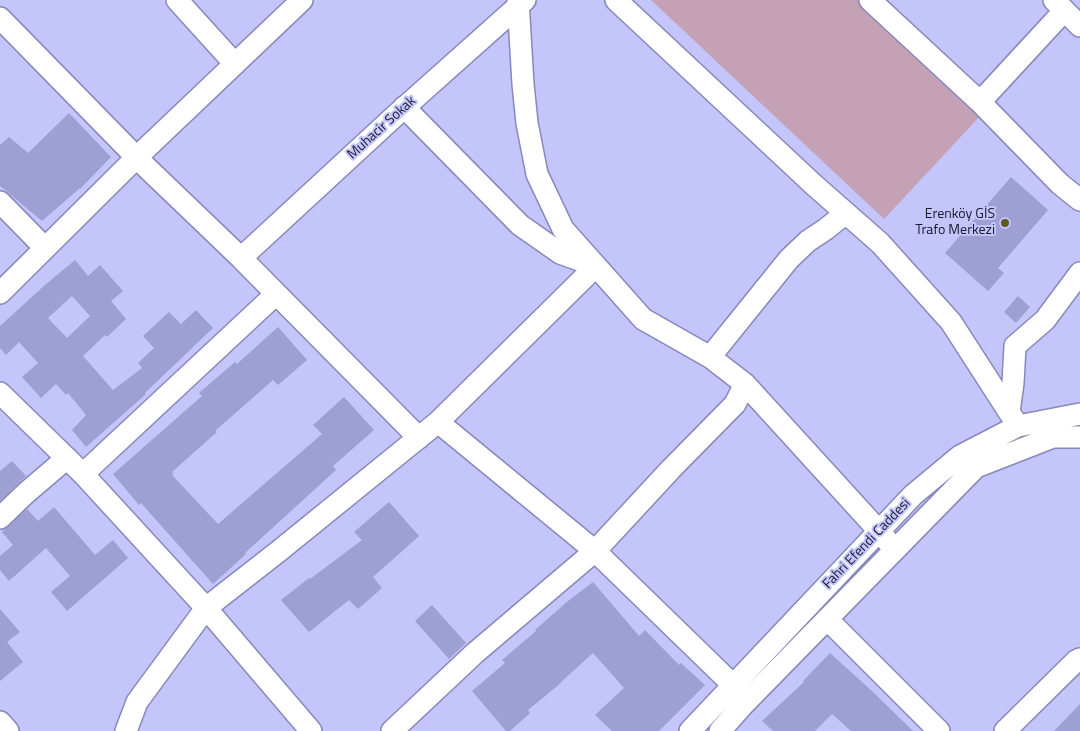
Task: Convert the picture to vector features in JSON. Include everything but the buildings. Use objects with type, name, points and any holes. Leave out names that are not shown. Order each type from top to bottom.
[{"type":"street","points":[[177,0],[235,64]]},
{"type":"street","points":[[616,0],[880,244],[951,322],[1013,419]]},
{"type":"street","points":[[870,0],[980,102],[1060,184],[1080,200]]},
{"type":"street","points":[[521,2],[523,84],[527,123],[537,174],[563,230],[643,319],[710,357],[746,384],[895,550]]},
{"type":"street","name":"Muhacir Sokak","points":[[241,258],[521,2]]},
{"type":"street","points":[[2,288],[235,64],[288,4]]},
{"type":"street","points":[[980,102],[1059,5],[1080,26]]},
{"type":"street","points":[[0,18],[144,165],[241,258],[419,438]]},
{"type":"street","points":[[404,107],[520,225],[560,253],[596,266]]},
{"type":"street","points":[[0,202],[45,248]]},
{"type":"street","points":[[710,357],[789,259],[808,241],[846,213]]},
{"type":"street","points":[[126,731],[137,702],[206,608],[438,422],[596,266]]},
{"type":"street","points":[[1013,419],[1015,346],[1045,320],[1080,273]]},
{"type":"street","points":[[83,474],[276,294]]},
{"type":"street","points":[[392,731],[475,653],[595,551],[734,404],[746,384]]},
{"type":"street","points":[[0,393],[83,474],[206,608],[311,731]]},
{"type":"street","name":"Fahri Efendi Caddesi","points":[[690,731],[913,495],[960,456],[1013,419],[1080,414]]},
{"type":"street","points":[[438,422],[595,551],[733,684]]},
{"type":"street","name":"Fahri Efendi Caddesi","points":[[720,731],[742,706],[976,467],[1053,437],[1080,437]]},
{"type":"street","points":[[0,518],[67,458]]},
{"type":"street","points":[[827,619],[939,731]]},
{"type":"street","points":[[1005,731],[1080,659]]},
{"type":"street","points":[[0,722],[8,731]]},
{"type":"shaded area","points":[[651,0],[860,0],[982,114],[884,219]]},
{"type":"place","name":"Erenköy GİS Trafo Merkezi","points":[[1005,223]]}]
